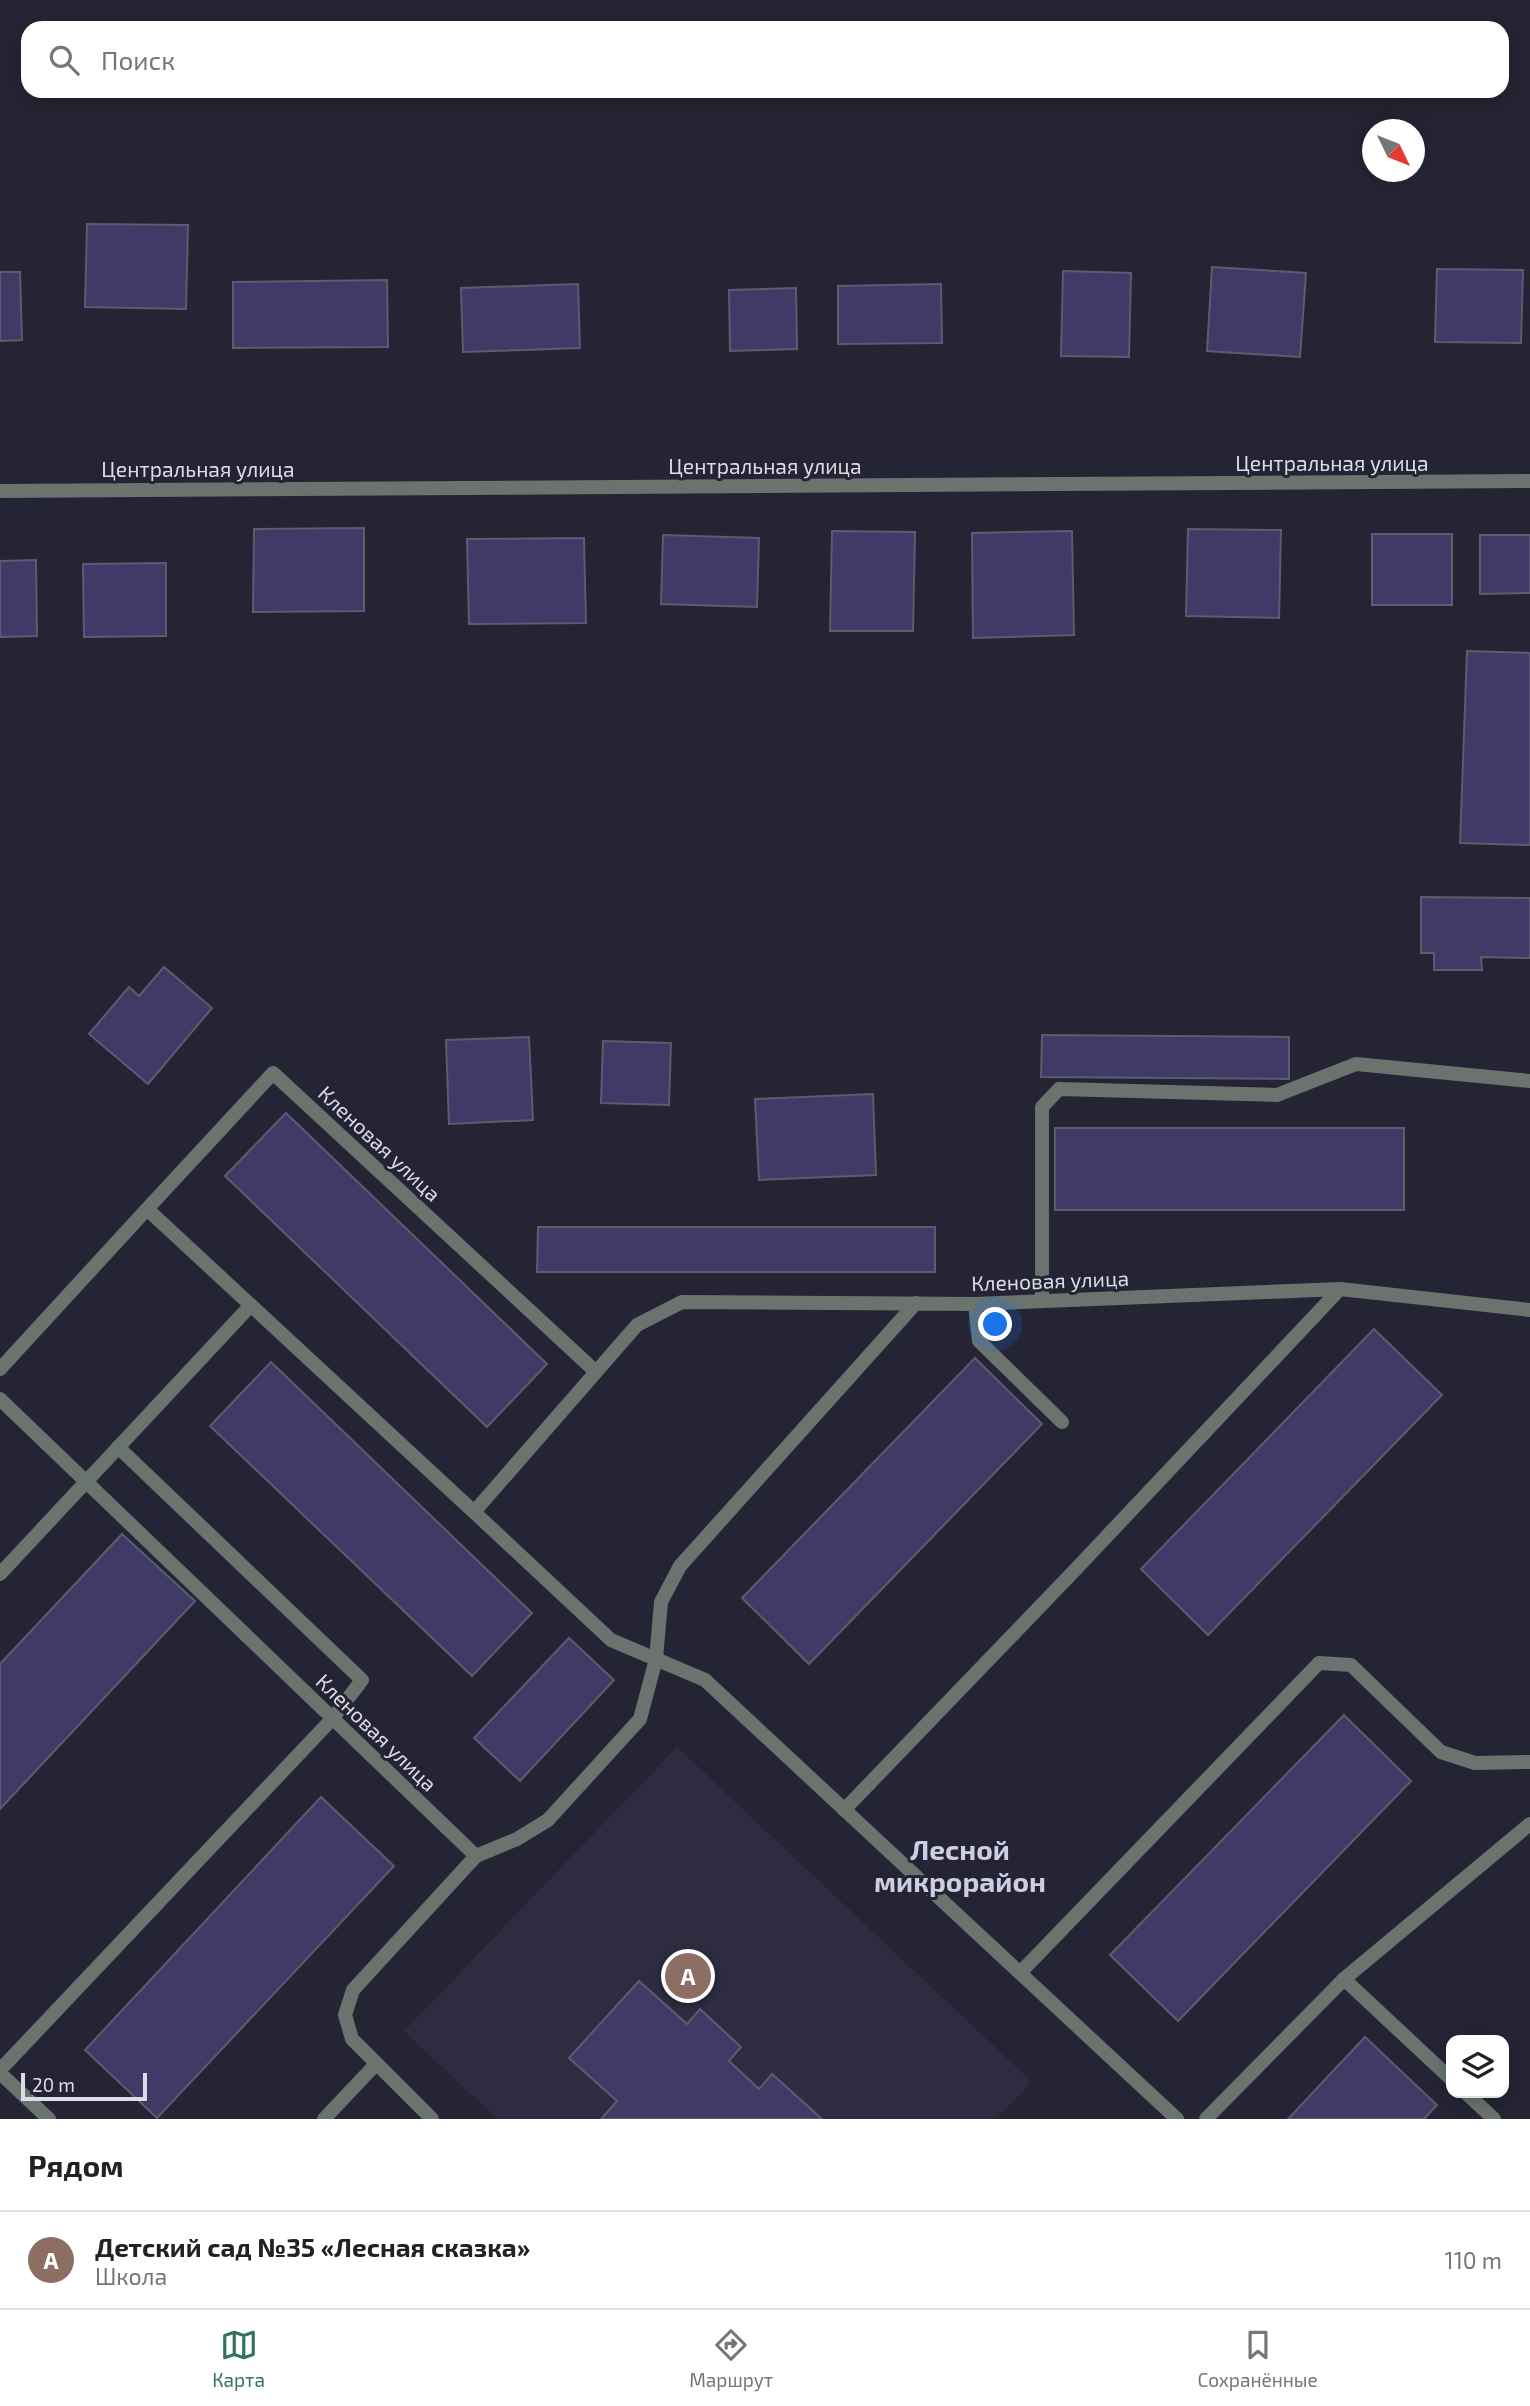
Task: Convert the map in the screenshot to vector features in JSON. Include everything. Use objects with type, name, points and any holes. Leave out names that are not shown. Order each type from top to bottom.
[{"type":"street","name":"Центральная улица","points":[[0,491],[1530,481]]},
{"type":"street","points":[[1042,1301],[1042,1107],[1059,1089],[1277,1095],[1356,1064],[1530,1081]]},
{"type":"street","name":"Кленовая улица","points":[[0,1369],[273,1073],[595,1371]]},
{"type":"street","points":[[147,1209],[611,1640],[705,1681],[1177,2119]]},
{"type":"street","points":[[844,1810],[1340,1289]]},
{"type":"street","name":"Кленовая улица","points":[[474,1512],[637,1325],[682,1302],[975,1304],[1340,1289],[1530,1310]]},
{"type":"street","points":[[432,2119],[352,2039],[345,2015],[353,1990],[476,1856],[517,1839],[548,1820],[640,1718],[656,1659],[661,1602],[680,1566],[916,1303]]},
{"type":"street","points":[[975,1304],[979,1341],[1062,1422]]},
{"type":"street","points":[[0,1574],[251,1305]]},
{"type":"street","name":"Кленовая улица","points":[[0,1399],[476,1856]]},
{"type":"street","points":[[49,2119],[0,2072],[333,1718],[362,1680],[118,1447]]},
{"type":"street","points":[[1020,1973],[1319,1663],[1351,1665],[1441,1752],[1475,1763],[1530,1762]]},
{"type":"street","points":[[1206,2119],[1344,1979],[1530,1824]]},
{"type":"street","points":[[1344,1979],[1446,2074]]},
{"type":"street","points":[[324,2119],[376,2064]]},
{"type":"street","points":[[1471,2098],[1494,2119]]},
{"type":"shaded area","points":[[677,1747],[1032,2082],[995,2119],[497,2119],[404,2031]]},
{"type":"building","points":[[87,224],[188,225],[186,309],[85,307]]},
{"type":"building","points":[[1212,267],[1306,273],[1300,357],[1207,351]]},
{"type":"building","points":[[1437,269],[1523,270],[1521,343],[1435,342]]},
{"type":"building","points":[[1063,271],[1131,273],[1129,357],[1061,356]]},
{"type":"building","points":[[0,272],[20,272],[22,340],[0,341]]},
{"type":"building","points":[[387,280],[388,347],[233,348],[233,282]]},
{"type":"building","points":[[578,284],[580,348],[463,352],[461,288]]},
{"type":"building","points":[[941,284],[942,343],[838,344],[838,286]]},
{"type":"building","points":[[796,288],[797,349],[730,351],[729,290]]},
{"type":"building","points":[[364,528],[364,611],[253,612],[254,529]]},
{"type":"building","points":[[1188,529],[1281,530],[1279,618],[1186,616]]},
{"type":"building","points":[[832,531],[915,532],[913,631],[830,631]]},
{"type":"building","points":[[1072,531],[1074,635],[973,638],[972,533]]},
{"type":"building","points":[[1372,534],[1452,534],[1452,605],[1372,605]]},
{"type":"building","points":[[663,535],[759,538],[757,607],[661,604]]},
{"type":"building","points":[[1480,535],[1530,535],[1530,593],[1480,594]]},
{"type":"building","points":[[584,538],[586,623],[469,624],[467,539]]},
{"type":"building","points":[[36,560],[37,636],[0,637],[0,561]]},
{"type":"building","points":[[166,563],[166,636],[84,637],[83,564]]},
{"type":"building","points":[[1467,651],[1530,653],[1530,845],[1460,843]]},
{"type":"building","points":[[1421,897],[1530,898],[1530,958],[1481,957],[1482,970],[1434,970],[1434,953],[1421,953]]},
{"type":"building","points":[[164,967],[212,1008],[148,1084],[89,1034],[129,987],[139,996]]},
{"type":"building","points":[[1042,1035],[1289,1037],[1289,1079],[1041,1077]]},
{"type":"building","points":[[529,1037],[533,1120],[449,1124],[446,1040]]},
{"type":"building","points":[[603,1041],[671,1043],[669,1105],[601,1103]]},
{"type":"building","points":[[873,1094],[876,1175],[759,1180],[755,1099]]},
{"type":"building","points":[[286,1113],[547,1364],[487,1427],[225,1176]]},
{"type":"building","points":[[1055,1128],[1404,1128],[1404,1210],[1055,1210]]},
{"type":"building","points":[[538,1227],[935,1227],[935,1272],[537,1272]]},
{"type":"building","points":[[1374,1329],[1442,1395],[1208,1635],[1141,1569]]},
{"type":"building","points":[[975,1358],[1042,1424],[809,1664],[742,1598]]},
{"type":"building","points":[[271,1362],[532,1613],[472,1676],[210,1426]]},
{"type":"building","points":[[122,1534],[195,1601],[0,1809],[0,1664]]},
{"type":"building","points":[[569,1638],[614,1680],[520,1781],[474,1738]]},
{"type":"building","points":[[1344,1715],[1411,1781],[1178,2021],[1110,1955]]},
{"type":"building","points":[[321,1797],[394,1866],[157,2118],[85,2050]]},
{"type":"building","points":[[639,1981],[687,2024],[700,2009],[741,2047],[729,2061],[759,2089],[772,2074],[822,2119],[601,2119],[617,2101],[569,2058]]},
{"type":"building","points":[[1365,2037],[1437,2105],[1424,2119],[1288,2119]]},
{"type":"place","name":"Детский сад №35 «Лесная сказка»","points":[[688,1976]]},
{"type":"district","name":"Лесной микрорайон","points":[[960,1865]]}]
